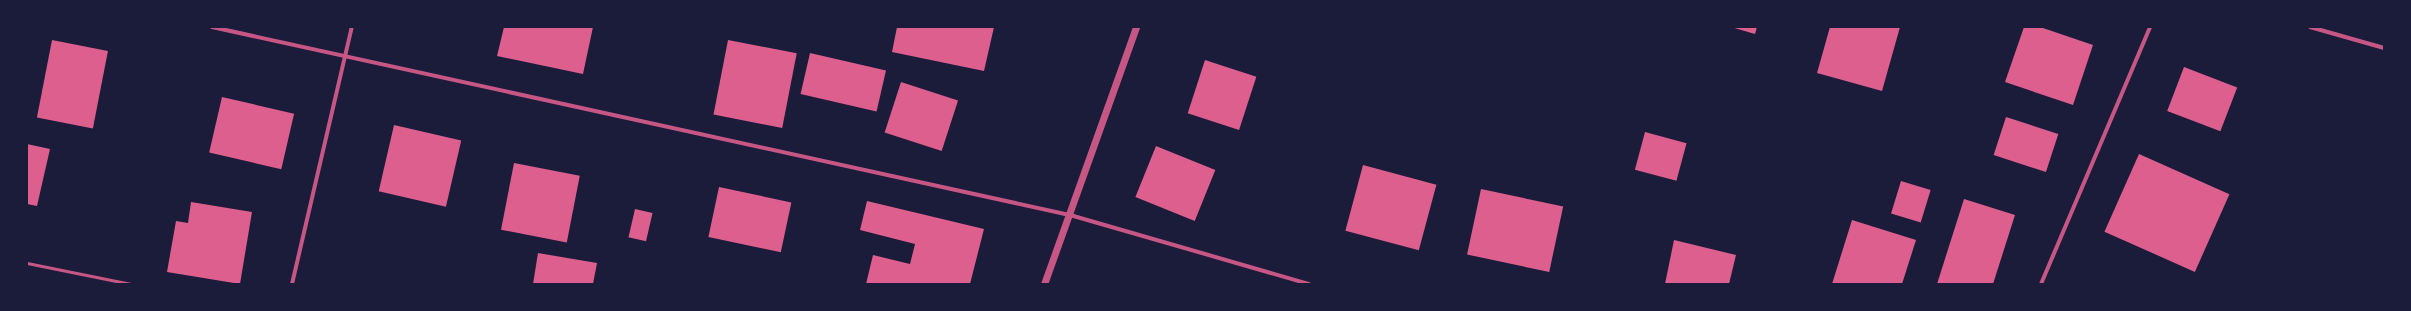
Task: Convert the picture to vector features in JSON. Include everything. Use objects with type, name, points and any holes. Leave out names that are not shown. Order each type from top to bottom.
[{"type":"street","points":[[212,27],[1070,215],[1309,284]]},
{"type":"street","points":[[292,284],[352,27]]},
{"type":"street","points":[[1044,284],[1070,215],[1136,27]]},
{"type":"street","points":[[2041,284],[2150,27]]},
{"type":"street","points":[[2310,27],[2384,48]]},
{"type":"lane","points":[[27,263],[131,284]]},
{"type":"building","points":[[504,27],[593,27],[583,74],[497,56]]},
{"type":"building","points":[[897,27],[994,27],[984,71],[892,52]]},
{"type":"building","points":[[1731,27],[1757,27],[1755,34]]},
{"type":"building","points":[[1830,27],[1900,27],[1882,91],[1817,73]]},
{"type":"building","points":[[2024,27],[2040,27],[2093,45],[2073,105],[2005,82]]},
{"type":"building","points":[[52,40],[108,51],[93,128],[37,118]]},
{"type":"building","points":[[728,40],[797,53],[782,128],[713,115]]},
{"type":"building","points":[[810,53],[886,71],[877,111],[801,94]]},
{"type":"building","points":[[1205,60],[1256,77],[1239,130],[1188,113]]},
{"type":"building","points":[[2184,67],[2237,87],[2220,131],[2167,111]]},
{"type":"building","points":[[901,82],[958,101],[942,151],[885,132]]},
{"type":"building","points":[[222,97],[294,114],[281,169],[209,153]]},
{"type":"building","points":[[2006,117],[2058,134],[2046,172],[1994,155]]},
{"type":"building","points":[[394,125],[461,141],[446,207],[379,191]]},
{"type":"building","points":[[1645,132],[1687,143],[1676,181],[1635,170]]},
{"type":"building","points":[[27,144],[50,149],[37,206],[27,204]]},
{"type":"building","points":[[1156,146],[1215,170],[1195,221],[1135,197]]},
{"type":"building","points":[[2139,154],[2229,194],[2195,272],[2104,232]]},
{"type":"building","points":[[514,163],[580,176],[567,243],[501,230]]},
{"type":"building","points":[[1363,165],[1436,185],[1419,250],[1345,231]]},
{"type":"building","points":[[1901,181],[1931,190],[1921,223],[1891,214]]},
{"type":"building","points":[[719,187],[791,202],[781,252],[708,237]]},
{"type":"building","points":[[1481,189],[1563,206],[1549,272],[1467,255]]},
{"type":"building","points":[[1964,199],[2015,215],[1993,284],[1937,284]]},
{"type":"building","points":[[867,201],[984,229],[970,284],[866,284],[873,255],[910,264],[915,244],[860,230]]},
{"type":"building","points":[[191,202],[252,212],[240,284],[167,272],[176,221],[188,223]]},
{"type":"building","points":[[635,209],[653,213],[646,241],[628,237]]},
{"type":"building","points":[[1852,220],[1916,240],[1902,284],[1832,284]]},
{"type":"building","points":[[1674,240],[1736,255],[1729,284],[1665,284]]},
{"type":"building","points":[[538,253],[597,263],[593,284],[533,284]]}]
